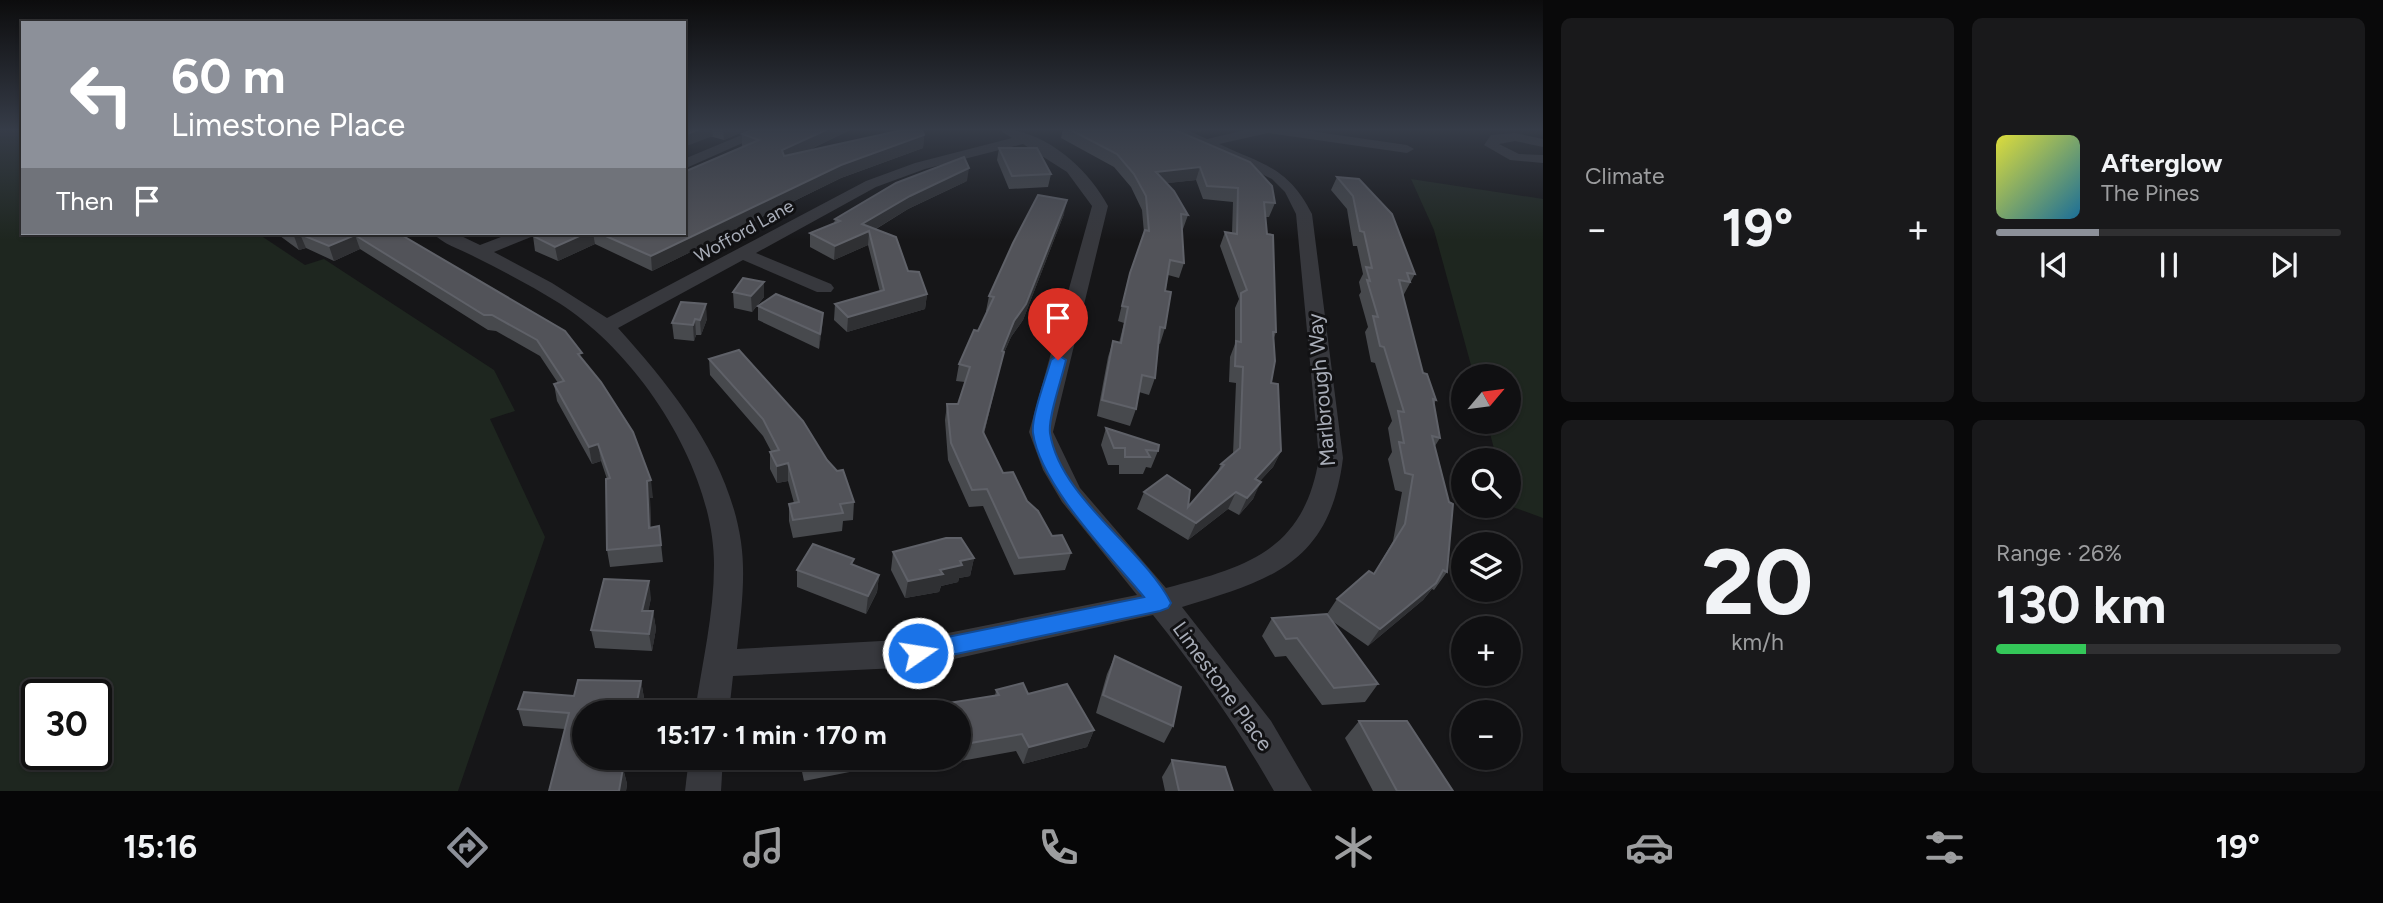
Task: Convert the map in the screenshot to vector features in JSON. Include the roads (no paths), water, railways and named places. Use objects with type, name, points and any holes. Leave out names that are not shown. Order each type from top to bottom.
[{"type":"street","name":"Wofford Lane","points":[[605,327],[883,179],[920,166]]},
{"type":"street","name":"Limestone Place","points":[[1069,166],[1079,172],[1093,189],[1100,206],[1041,432],[1056,470],[1071,495],[1160,603],[1259,732],[1294,791]]},
{"type":"street","name":"Marlbrough Way","points":[[718,663],[897,656],[1160,603],[1250,574],[1279,559],[1300,538],[1315,516],[1323,497],[1330,466],[1304,214],[1292,190],[1277,176],[1255,166]]},
{"type":"street","points":[[446,235],[605,327],[664,400],[695,446],[713,482],[723,513],[728,545],[713,700]]},
{"type":"street","points":[[479,252],[520,235]]},
{"type":"street","points":[[744,254],[824,288]]},
{"type":"street","points":[[703,791],[705,770]]}]
